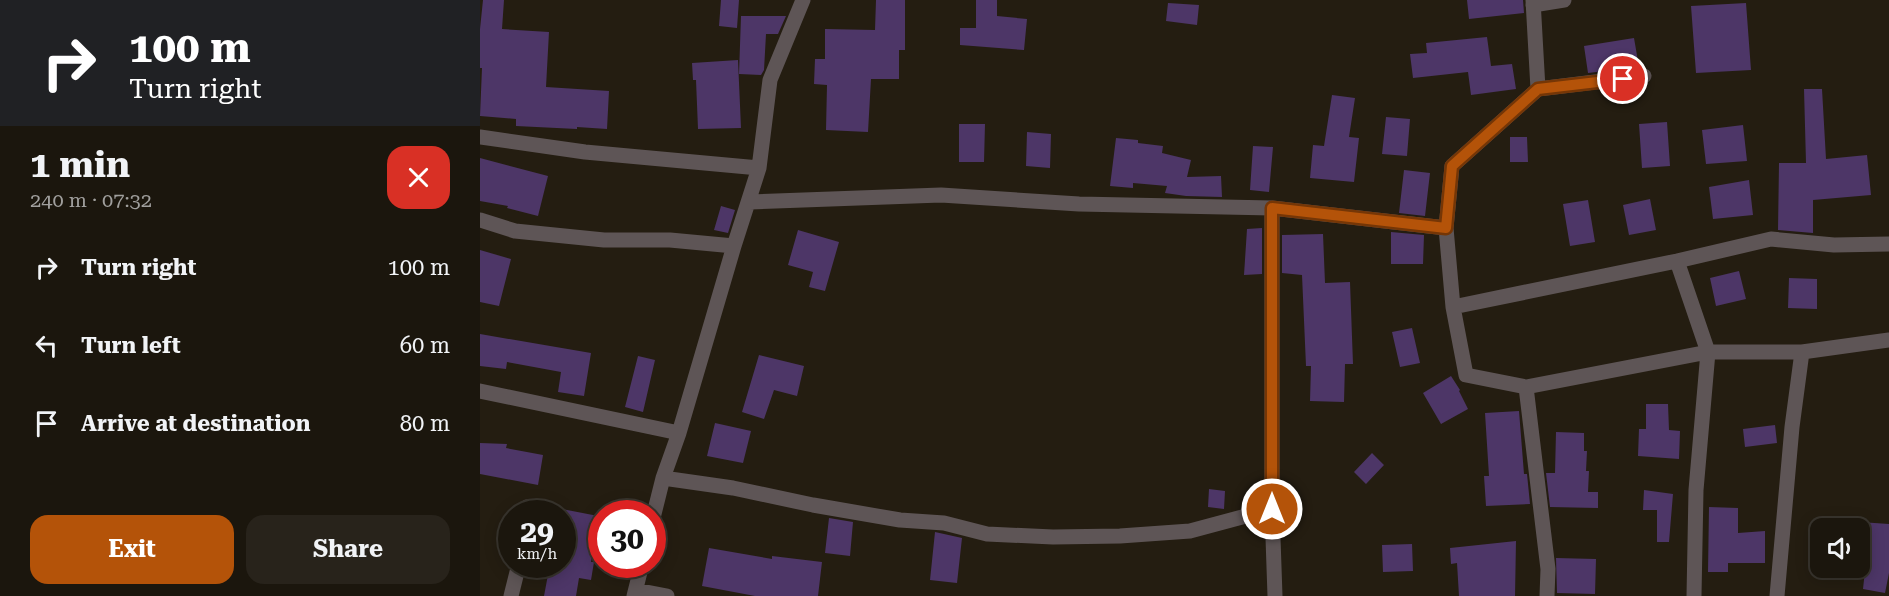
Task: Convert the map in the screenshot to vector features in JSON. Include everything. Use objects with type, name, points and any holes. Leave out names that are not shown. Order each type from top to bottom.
[{"type":"street","points":[[658,500],[734,246],[750,202],[759,168],[770,80],[803,0]]},
{"type":"street","points":[[1538,89],[1533,2],[1564,0]]},
{"type":"street","points":[[1644,76],[1538,89],[1452,166],[1446,228],[1453,307],[1466,375],[1526,387],[1708,352],[1802,352],[1889,340]]},
{"type":"street","points":[[480,137],[585,152],[759,168]]},
{"type":"street","points":[[750,202],[941,195],[1079,204],[1272,208],[1446,228]]},
{"type":"street","points":[[1272,208],[1272,509],[1275,596]]},
{"type":"street","points":[[480,220],[515,231],[604,240],[670,240],[734,246]]},
{"type":"street","points":[[1453,307],[1677,261],[1771,239],[1834,245],[1889,244]]},
{"type":"street","points":[[1677,261],[1708,352],[1696,490],[1694,596]]},
{"type":"street","points":[[1777,596],[1792,427],[1802,352]]},
{"type":"street","points":[[1526,387],[1548,569],[1547,596]]},
{"type":"street","points":[[480,391],[678,433]]},
{"type":"street","points":[[663,478],[733,488],[900,520],[944,523],[987,534],[1053,537],[1120,536],[1190,531],[1272,509]]},
{"type":"street","points":[[511,596],[516,578]]},
{"type":"street","points":[[639,578],[635,593],[667,596]]},
{"type":"building","points":[[483,0],[504,0],[502,29],[549,32],[546,87],[609,91],[607,129],[516,126],[516,119],[480,116],[482,68],[480,68],[480,29]]},
{"type":"building","points":[[721,0],[739,0],[737,28],[719,26]]},
{"type":"building","points":[[876,0],[905,0],[905,50],[899,50],[899,79],[871,79],[868,132],[826,130],[827,85],[814,84],[815,59],[825,59],[825,29],[875,30]]},
{"type":"building","points":[[976,0],[997,0],[997,16],[1027,19],[1024,50],[960,45],[960,28],[976,28]]},
{"type":"building","points":[[1467,0],[1523,0],[1524,13],[1469,19]]},
{"type":"building","points":[[1168,3],[1199,5],[1197,25],[1166,21]]},
{"type":"building","points":[[1746,3],[1751,70],[1696,73],[1691,6]]},
{"type":"building","points":[[741,16],[786,16],[778,34],[766,34],[764,70],[761,75],[739,74]]},
{"type":"building","points":[[1487,37],[1491,66],[1512,64],[1516,89],[1471,95],[1468,72],[1413,78],[1410,54],[1427,53],[1426,43]]},
{"type":"building","points":[[1634,38],[1639,67],[1588,73],[1584,46]]},
{"type":"building","points":[[738,60],[741,128],[698,129],[696,80],[693,80],[692,63]]},
{"type":"building","points":[[1804,89],[1822,89],[1826,159],[1867,155],[1871,195],[1813,200],[1813,233],[1778,230],[1779,163],[1806,163]]},
{"type":"building","points":[[1332,95],[1355,98],[1349,137],[1359,138],[1354,182],[1310,178],[1313,145],[1324,146]]},
{"type":"building","points":[[1386,117],[1410,119],[1407,156],[1382,154]]},
{"type":"building","points":[[1667,122],[1670,166],[1642,168],[1639,124]]},
{"type":"building","points":[[959,124],[985,124],[984,162],[959,162]]},
{"type":"building","points":[[1743,125],[1747,161],[1706,164],[1702,130]]},
{"type":"building","points":[[1027,132],[1051,134],[1050,168],[1026,166]]},
{"type":"building","points":[[1510,137],[1527,137],[1528,162],[1510,162]]},
{"type":"building","points":[[1116,138],[1163,146],[1162,153],[1191,160],[1187,177],[1221,176],[1222,197],[1165,193],[1167,186],[1133,183],[1133,188],[1110,186]]},
{"type":"building","points":[[1253,146],[1273,147],[1269,192],[1250,190]]},
{"type":"building","points":[[480,158],[548,176],[538,216],[507,208],[508,206],[480,201]]},
{"type":"building","points":[[1404,170],[1430,173],[1425,216],[1399,213]]},
{"type":"building","points":[[1749,180],[1753,215],[1713,219],[1709,187]]},
{"type":"building","points":[[1650,199],[1656,230],[1629,235],[1623,205]]},
{"type":"building","points":[[1588,200],[1595,242],[1570,246],[1563,204]]},
{"type":"building","points":[[721,206],[735,210],[728,233],[714,230]]},
{"type":"building","points":[[1262,228],[1262,274],[1244,275],[1247,229]]},
{"type":"building","points":[[798,230],[839,242],[825,291],[809,287],[813,272],[788,265]]},
{"type":"building","points":[[1391,232],[1424,235],[1423,264],[1391,264]]},
{"type":"building","points":[[1323,234],[1325,283],[1350,282],[1353,364],[1345,364],[1344,402],[1310,401],[1311,366],[1306,366],[1302,275],[1282,273],[1282,235]]},
{"type":"building","points":[[480,250],[511,259],[499,306],[480,302]]},
{"type":"building","points":[[1739,271],[1746,299],[1716,306],[1710,278]]},
{"type":"building","points":[[1789,278],[1817,279],[1817,309],[1788,308]]},
{"type":"building","points":[[1412,328],[1420,363],[1400,367],[1392,332]]},
{"type":"building","points":[[480,334],[591,353],[584,396],[558,392],[561,372],[507,362],[506,369],[480,366]]},
{"type":"building","points":[[759,355],[804,366],[797,396],[774,390],[764,419],[742,412]]},
{"type":"building","points":[[638,356],[655,360],[643,412],[625,407]]},
{"type":"building","points":[[1451,376],[1468,409],[1441,424],[1423,393]]},
{"type":"building","points":[[1646,404],[1668,404],[1669,430],[1680,431],[1679,459],[1638,456],[1639,429],[1646,429]]},
{"type":"building","points":[[1519,411],[1524,474],[1527,474],[1530,504],[1486,506],[1484,476],[1489,476],[1485,413]]},
{"type":"building","points":[[715,423],[751,431],[743,463],[707,456]]},
{"type":"building","points":[[1775,425],[1777,443],[1745,447],[1743,429]]},
{"type":"building","points":[[1556,432],[1584,433],[1584,451],[1587,451],[1586,471],[1589,471],[1588,492],[1598,492],[1598,508],[1550,507],[1546,473],[1555,473]]},
{"type":"building","points":[[480,443],[507,444],[506,448],[543,455],[538,485],[480,474]]},
{"type":"building","points":[[1372,453],[1384,465],[1366,484],[1354,472]]},
{"type":"building","points":[[1209,489],[1225,491],[1224,509],[1208,507]]},
{"type":"building","points":[[1644,490],[1673,494],[1669,542],[1657,542],[1657,510],[1643,510]]},
{"type":"building","points":[[1709,507],[1738,508],[1738,533],[1765,531],[1765,563],[1728,563],[1728,572],[1708,572]]},
{"type":"building","points":[[576,512],[588,514],[588,578],[591,578],[591,580],[579,578],[576,596],[544,596],[547,578],[576,578]]},
{"type":"building","points":[[829,518],[853,522],[850,556],[825,553]]},
{"type":"building","points":[[1870,523],[1889,524],[1889,573],[1885,593],[1863,589],[1864,578],[1870,578]]},
{"type":"building","points":[[935,532],[962,538],[957,583],[930,580]]},
{"type":"building","points":[[1516,541],[1515,596],[1459,596],[1457,563],[1451,564],[1450,548]]},
{"type":"building","points":[[1412,544],[1413,571],[1383,572],[1382,545]]},
{"type":"building","points":[[709,548],[772,559],[772,556],[822,562],[818,596],[755,596],[702,586]]},
{"type":"building","points":[[1556,558],[1596,559],[1595,594],[1557,593]]},
{"type":"route","points":[[1272,509],[1272,208],[1446,228],[1452,166],[1538,89],[1623,79]]}]
